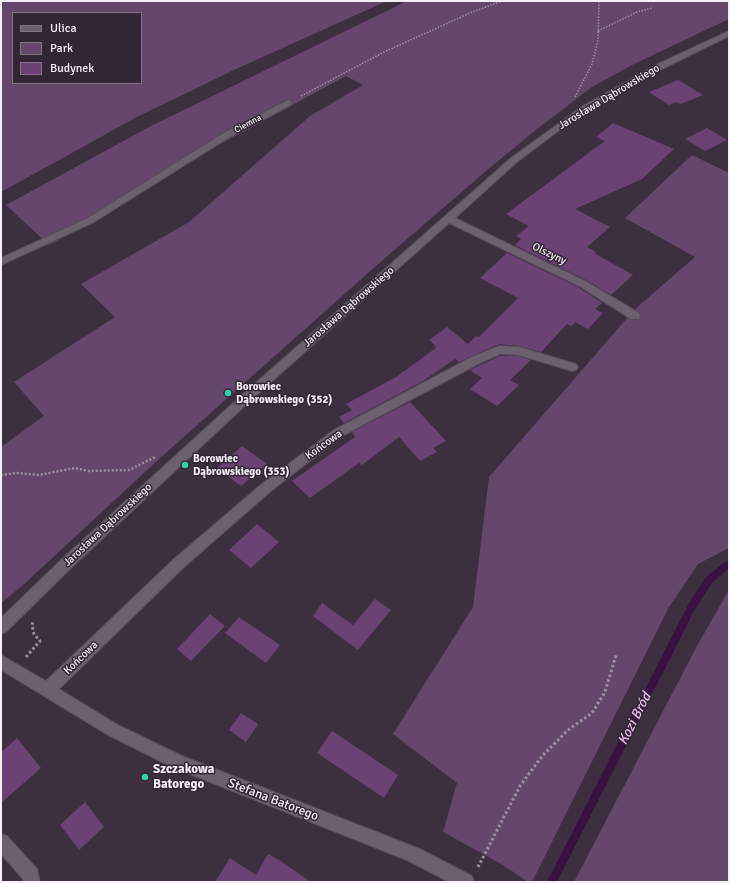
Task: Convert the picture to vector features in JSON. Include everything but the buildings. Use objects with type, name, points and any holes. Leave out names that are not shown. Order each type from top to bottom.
[{"type":"street","name":"Jarosława Dąbrowskiego","points":[[1,626],[252,393],[514,160],[586,108],[661,66],[729,33]]},
{"type":"street","name":"Ciemna","points":[[1,262],[91,220],[192,156],[288,103]]},
{"type":"street","name":"Olszyny","points":[[449,219],[583,284],[636,316]]},
{"type":"street","name":"Końcowa","points":[[47,691],[178,563],[267,487],[338,433],[476,360],[499,350],[519,351],[572,367]]},
{"type":"street","name":"Stefana Batorego","points":[[1,662],[113,730],[177,762],[414,855],[466,882]]},
{"type":"street","points":[[1,842],[31,875],[32,882]]},
{"type":"path","points":[[288,103],[384,52],[470,13],[502,1]]},
{"type":"path","points":[[562,124],[592,64],[598,40],[599,1]]},
{"type":"path","points":[[598,31],[637,12],[652,8]]},
{"type":"path","points":[[1,475],[17,473],[39,475],[75,468],[88,471],[129,470],[165,452],[170,451],[183,456]]},
{"type":"path","points":[[478,869],[520,786],[543,755],[568,730],[592,713],[605,692],[616,655]]},
{"type":"green space","points":[[1,1],[387,1],[236,69],[137,117],[1,192]]},
{"type":"green space","points":[[407,1],[729,1],[729,19],[632,65],[592,87],[537,129],[377,265],[159,459],[22,586],[1,603],[1,447],[44,416],[14,382],[115,317],[81,284],[189,222],[310,116],[363,85],[346,76],[200,155],[106,215],[49,245],[6,205],[149,127]]},
{"type":"green space","points":[[692,155],[729,173],[729,548],[698,564],[669,607],[532,882],[528,882],[503,865],[443,832],[457,783],[393,734],[473,607],[489,477],[635,309],[695,257],[625,218]]},
{"type":"green space","points":[[729,590],[729,882],[574,882],[698,644]]},
{"type":"waterway","name":"Kozi Bród","points":[[552,882],[691,608],[708,581],[729,564]]},
{"type":"place","name":"Borowiec Dąbrowskiego (352)","points":[[228,393]]},
{"type":"place","name":"Borowiec Dąbrowskiego (353)","points":[[185,465]]},
{"type":"place","name":"Szczakowa Batorego","points":[[145,777]]}]
